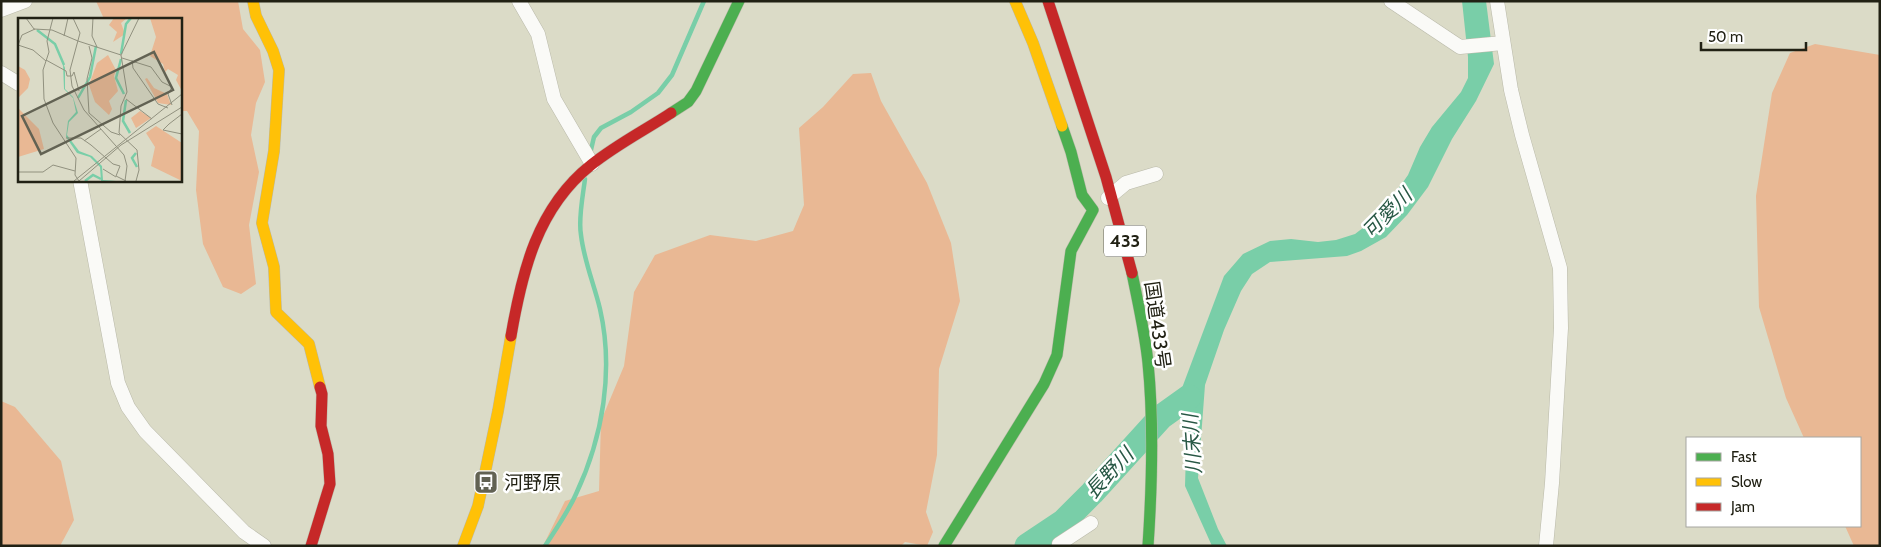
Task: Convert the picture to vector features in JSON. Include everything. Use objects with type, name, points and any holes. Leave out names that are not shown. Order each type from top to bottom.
[{"type":"main road","points":[[252,1],[256,16],[273,51],[279,70],[274,150],[262,223],[274,266],[276,312],[309,344],[322,394],[321,426],[328,454],[330,484],[311,546]]},
{"type":"main road","points":[[463,546],[478,506],[498,411],[518,295],[526,264],[539,232],[571,183],[592,164],[688,102],[696,91],[739,1]]},
{"type":"main road","points":[[944,546],[1007,446],[1047,377],[1057,355],[1071,251],[1093,210],[1082,196],[1071,152],[1033,43],[1015,1]]},
{"type":"main road","name":"国道433号","points":[[1048,1],[1123,232],[1141,317],[1148,360],[1151,473],[1148,546]]},
{"type":"street","points":[[1,10],[24,1]]},
{"type":"street","points":[[519,1],[538,34],[554,99],[592,164]]},
{"type":"street","points":[[1390,1],[1464,48],[1498,44]]},
{"type":"street","points":[[1497,1],[1498,44],[1560,268],[1561,328],[1552,483],[1546,546]]},
{"type":"street","points":[[1,73],[18,83]]},
{"type":"street","points":[[1093,210],[1126,183],[1156,174]]},
{"type":"street","points":[[80,181],[118,383],[128,407],[146,431],[237,525],[264,546]]},
{"type":"street","points":[[1059,546],[1059,544],[1091,523]]},
{"type":"shaded area","points":[[96,1],[238,1],[243,29],[260,50],[265,82],[256,103],[251,135],[259,172],[249,225],[256,284],[241,294],[223,287],[203,244],[196,190],[199,131],[187,111],[181,111],[181,18],[104,18]]},
{"type":"shaded area","points":[[1815,44],[1880,55],[1880,546],[1854,546],[1845,527],[1861,527],[1861,437],[1804,437],[1786,398],[1759,307],[1756,196],[1772,93],[1790,53]]},
{"type":"shaded area","points":[[871,73],[881,101],[927,183],[951,243],[960,301],[939,369],[937,455],[926,512],[933,532],[927,546],[905,542],[901,546],[543,546],[565,501],[599,491],[601,421],[624,366],[634,292],[655,255],[710,235],[756,241],[793,231],[804,205],[799,128],[823,107],[853,74]]},
{"type":"shaded area","points":[[1,401],[15,407],[61,461],[74,520],[60,546],[1,546]]},
{"type":"water","points":[[1462,1],[1486,1],[1494,64],[1476,101],[1452,139],[1428,187],[1407,215],[1386,237],[1361,251],[1347,256],[1270,262],[1252,274],[1241,291],[1224,330],[1205,385],[1198,478],[1218,529],[1227,546],[1212,546],[1185,486],[1186,452],[1182,388],[1224,276],[1243,254],[1270,241],[1291,239],[1318,242],[1336,240],[1355,234],[1372,221],[1389,202],[1408,175],[1420,147],[1432,127],[1461,92],[1468,78],[1468,57]]},
{"type":"waterway","points":[[590,154],[594,137],[601,128],[631,112],[658,93],[672,75],[704,1]]},
{"type":"waterway","points":[[545,546],[562,520],[585,472],[599,426],[606,379],[604,332],[600,309],[584,254],[580,229],[585,179]]},
{"type":"waterway","name":"長野川","points":[[1027,546],[1063,522],[1161,417],[1189,397]]},
{"type":"traffic: fast","points":[[671,113],[688,102],[696,91],[739,1]]},
{"type":"traffic: fast","points":[[944,546],[1044,384],[1057,355],[1071,251],[1093,210],[1082,195],[1062,126]]},
{"type":"traffic: fast","points":[[1132,273],[1145,340],[1150,386],[1152,454],[1148,546]]},
{"type":"traffic: slow","points":[[253,1],[256,16],[273,51],[279,70],[274,151],[262,223],[274,267],[276,312],[309,344],[320,387]]},
{"type":"traffic: slow","points":[[1015,1],[1033,43],[1062,126]]},
{"type":"traffic: slow","points":[[463,546],[478,506],[498,411],[511,336]]},
{"type":"traffic: jam","points":[[1048,1],[1106,177],[1132,273]]},
{"type":"traffic: jam","points":[[511,336],[527,265],[545,221],[557,201],[591,165],[620,144],[671,113]]},
{"type":"traffic: jam","points":[[311,546],[330,484],[328,454],[321,426],[322,394],[320,387]]},
{"type":"place","name":"河野原","points":[[486,482]]},
{"type":"water label","name":"可愛川","points":[[1387,213]]},
{"type":"water label","name":"川末川","points":[[1192,444]]}]
